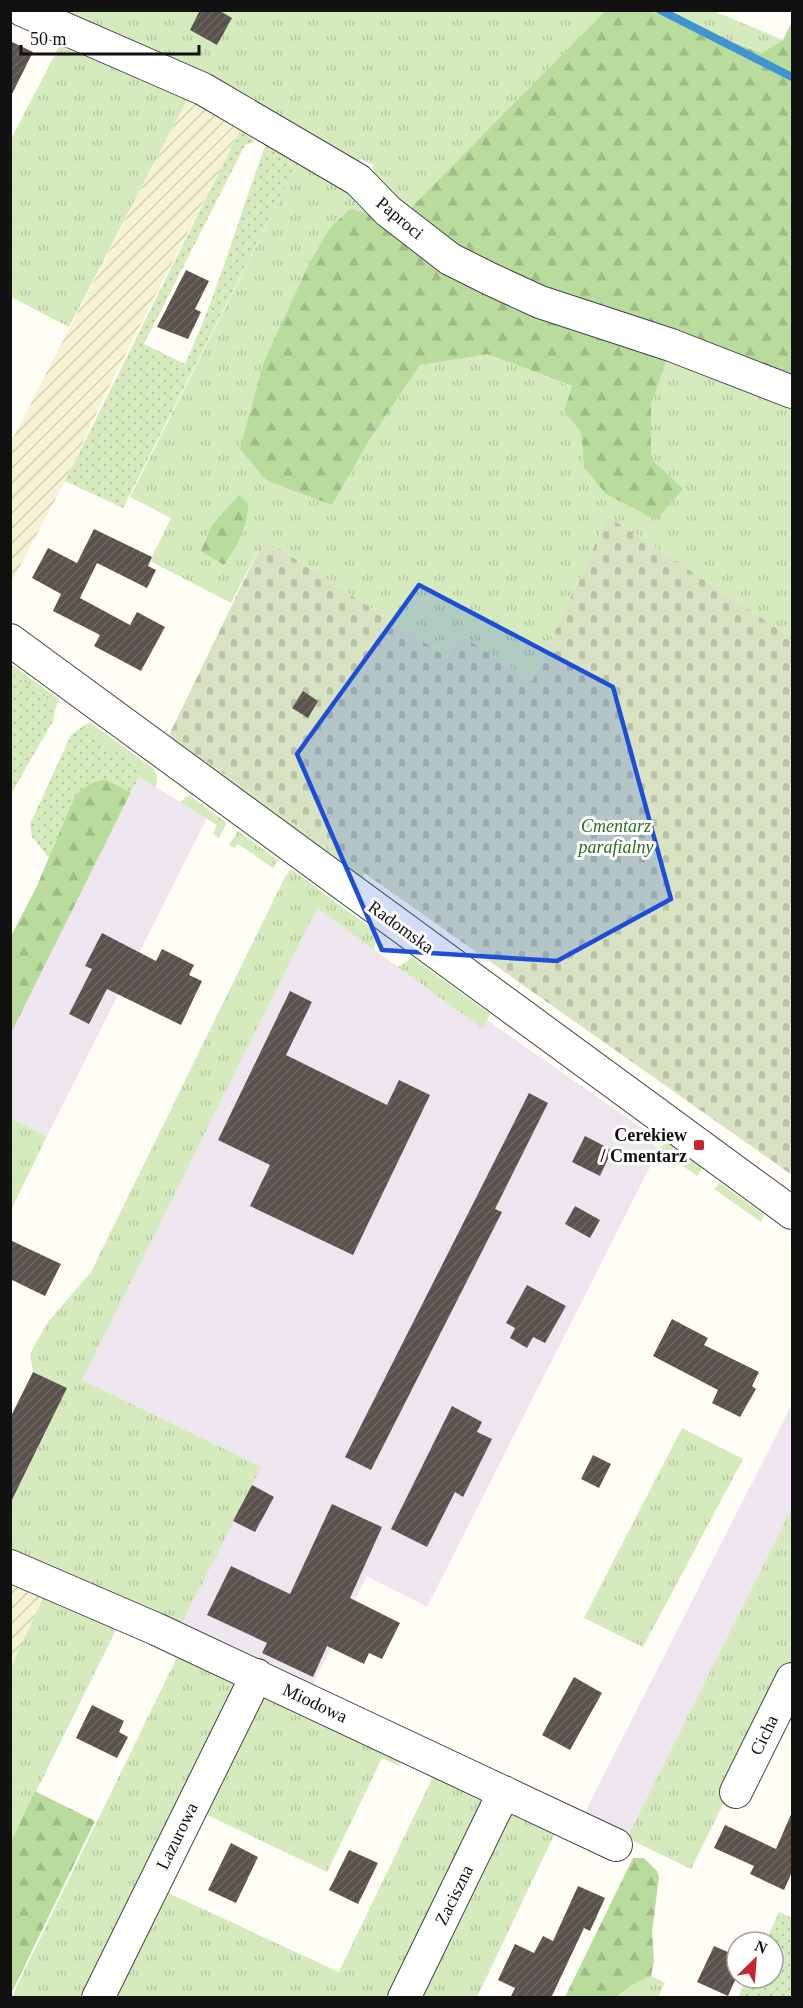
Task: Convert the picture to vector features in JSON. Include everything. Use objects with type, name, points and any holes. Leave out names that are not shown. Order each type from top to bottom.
[{"type":"street","name":"Paproci","points":[[22,10],[203,89],[358,180],[388,211],[450,259],[480,274],[540,302],[671,345],[792,392]]},
{"type":"street","name":"Radomska","points":[[10,640],[792,1213]]},
{"type":"street","name":"Miodowa","points":[[10,1566],[156,1629],[616,1845]]},
{"type":"street","name":"Lazurowa","points":[[98,1998],[257,1676]]},
{"type":"street","name":"Cicha","points":[[736,1792],[792,1679]]},
{"type":"street","name":"Zaciszna","points":[[404,1998],[504,1792]]},
{"type":"highlighted area","points":[[419,585],[613,687],[671,899],[557,961],[382,950],[297,754]]},
{"type":"shaded area","points":[[190,94],[244,122],[108,389],[65,481],[11,583],[11,442]]},
{"type":"shaded area","points":[[139,777],[207,818],[47,1136],[11,1118],[10,1033]]},
{"type":"shaded area","points":[[317,908],[482,1028],[487,1020],[645,1130],[648,1140],[659,1149],[427,1607],[367,1576],[312,1686],[182,1625],[233,1521],[82,1380]]},
{"type":"shaded area","points":[[792,1404],[792,1535],[639,1843],[584,1814]]},
{"type":"shaded area","points":[[11,1582],[44,1596],[11,1667]]},
{"type":"green space","points":[[11,11],[605,11],[407,213],[374,181],[373,165],[361,159],[355,171],[190,94],[69,327],[11,297],[10,141],[63,39]]},
{"type":"green space","points":[[605,11],[650,11],[762,53],[783,40],[792,21],[792,385],[669,353],[651,405],[651,459],[683,489],[656,520],[606,494],[584,467],[581,432],[564,412],[572,386],[488,354],[420,365],[369,441],[332,505],[266,480],[240,449],[263,364],[308,266],[330,228],[350,209],[391,219],[407,212]]},
{"type":"green space","points":[[650,11],[714,11],[783,40],[763,53]]},
{"type":"green space","points":[[244,122],[255,128],[254,142],[245,145],[144,344],[185,364],[217,284],[264,149],[274,138],[303,153],[123,508],[65,481]]},
{"type":"green space","points":[[303,153],[391,219],[332,505],[369,441],[420,365],[488,353],[573,387],[564,412],[581,432],[584,467],[651,459],[651,405],[669,353],[792,404],[792,638],[608,516],[532,681],[461,635],[447,657],[264,539],[231,603],[150,561],[171,518],[130,497]]},
{"type":"green space","points":[[239,495],[248,504],[248,513],[244,529],[224,565],[201,551],[212,525]]},
{"type":"green space","name":"Cmentarz parafialny","points":[[608,516],[792,638],[792,1175],[169,735],[264,539],[447,657],[461,635],[532,681]]},
{"type":"green space","points":[[10,663],[60,700],[56,706],[11,672]]},
{"type":"green space","points":[[11,672],[56,706],[53,721],[11,794]]},
{"type":"green space","points":[[90,722],[154,769],[157,776],[156,787],[139,777],[135,765],[82,727]]},
{"type":"green space","points":[[82,727],[135,765],[139,777],[131,792],[105,779],[91,783],[75,795],[49,858],[32,837],[30,824],[71,735]]},
{"type":"green space","points":[[169,735],[365,873],[361,880],[166,740]]},
{"type":"green space","points":[[105,779],[131,792],[11,1033],[11,936],[37,886],[75,795],[91,783]]},
{"type":"green space","points":[[189,795],[227,823],[219,838],[213,834],[217,825],[180,802]]},
{"type":"green space","points":[[238,831],[278,860],[273,868],[238,844],[234,848],[229,845]]},
{"type":"green space","points":[[291,869],[378,933],[374,950],[317,908],[82,1380],[261,1467],[182,1624],[11,1559],[10,1481],[20,1485],[67,1388],[33,1372],[30,1354],[47,1323],[91,1272],[285,877]]},
{"type":"green space","points":[[412,957],[490,1014],[483,1029],[398,967]]},
{"type":"green space","points":[[11,1118],[47,1136],[11,1210]]},
{"type":"green space","points":[[667,1141],[703,1167],[697,1176],[659,1149]]},
{"type":"green space","points":[[720,1183],[764,1215],[761,1222],[714,1189]]},
{"type":"green space","points":[[682,1428],[743,1459],[643,1647],[584,1618]]},
{"type":"green space","points":[[792,1508],[792,1665],[691,1869],[627,1838]]},
{"type":"green space","points":[[44,1596],[121,1620],[11,1842],[11,1667]]},
{"type":"green space","points":[[182,1647],[240,1682],[91,1997],[11,1998]]},
{"type":"green space","points":[[258,1694],[403,1753],[399,1766],[382,1758],[327,1872],[201,1812]]},
{"type":"green space","points":[[433,1768],[490,1794],[390,1997],[114,1998],[166,1892],[339,1972],[431,1781]]},
{"type":"green space","points":[[35,1791],[95,1821],[11,1994],[11,1842]]},
{"type":"green space","points":[[509,1806],[557,1829],[477,1997],[414,1998]]},
{"type":"green space","points":[[633,1858],[644,1858],[657,1871],[659,1877],[652,1932],[654,1962],[651,1976],[633,1984],[617,1997],[565,1997]]},
{"type":"green space","points":[[779,1912],[792,1918],[792,1997],[738,1997],[741,1990],[785,1990],[785,1930],[771,1930]]},
{"type":"green space","points":[[651,1976],[665,1983],[658,1997],[617,1998],[633,1984]]},
{"type":"building","points":[[200,10],[218,10],[232,18],[217,45],[190,30]]},
{"type":"building","points":[[10,41],[33,52],[10,98]]},
{"type":"building","points":[[186,270],[209,281],[195,309],[201,312],[188,339],[157,327]]},
{"type":"building","points":[[94,529],[152,557],[148,566],[156,570],[147,588],[97,563],[80,598],[130,625],[137,612],[165,627],[141,671],[94,646],[100,635],[53,611],[61,594],[32,578],[48,548],[77,563]]},
{"type":"building","points":[[303,691],[318,701],[308,718],[292,708]]},
{"type":"building","points":[[102,933],[156,961],[162,949],[194,965],[189,975],[202,981],[181,1025],[107,989],[89,1024],[69,1014],[92,969],[85,966]]},
{"type":"building","points":[[290,991],[312,1002],[286,1055],[387,1105],[399,1080],[430,1095],[353,1255],[250,1206],[270,1165],[218,1140]]},
{"type":"building","points":[[529,1093],[548,1103],[495,1209],[502,1212],[371,1470],[345,1457]]},
{"type":"building","points":[[585,1136],[612,1150],[600,1176],[572,1162]]},
{"type":"building","points":[[575,1206],[600,1220],[590,1238],[565,1224]]},
{"type":"building","points":[[10,1240],[61,1264],[45,1296],[10,1279]]},
{"type":"building","points":[[527,1285],[566,1306],[545,1343],[533,1337],[527,1348],[510,1338],[515,1328],[506,1323]]},
{"type":"building","points":[[672,1319],[708,1338],[704,1345],[759,1372],[752,1386],[756,1389],[740,1417],[712,1403],[718,1390],[653,1356]]},
{"type":"building","points":[[33,1372],[67,1388],[10,1504],[10,1418]]},
{"type":"building","points":[[452,1406],[482,1422],[477,1432],[492,1439],[463,1497],[455,1492],[427,1547],[391,1529]]},
{"type":"building","points":[[593,1455],[611,1464],[599,1488],[581,1479]]},
{"type":"building","points":[[252,1485],[274,1497],[255,1532],[233,1521]]},
{"type":"building","points":[[332,1504],[382,1527],[350,1598],[400,1623],[382,1659],[369,1653],[364,1664],[327,1646],[313,1677],[262,1653],[267,1643],[207,1615],[231,1566],[290,1594]]},
{"type":"building","points":[[574,1677],[602,1693],[570,1750],[542,1735]]},
{"type":"building","points":[[92,1705],[124,1721],[119,1732],[128,1737],[117,1758],[76,1738]]},
{"type":"building","points":[[792,1812],[792,1872],[784,1890],[750,1874],[754,1866],[714,1848],[725,1825],[776,1849]]},
{"type":"building","points":[[231,1843],[258,1857],[236,1903],[208,1890]]},
{"type":"building","points":[[349,1850],[378,1863],[358,1904],[329,1890]]},
{"type":"building","points":[[578,1886],[605,1898],[590,1931],[584,1928],[551,1998],[510,1998],[515,1988],[498,1980],[515,1944],[534,1953],[543,1936],[553,1941]]},
{"type":"building","points":[[714,1946],[725,1951],[725,1990],[731,1990],[728,1996],[697,1982]]},
{"type":"waterway","points":[[660,10],[792,77]]},
{"type":"place","name":"Cerekiew / Cmentarz","points":[[699,1145]]}]
